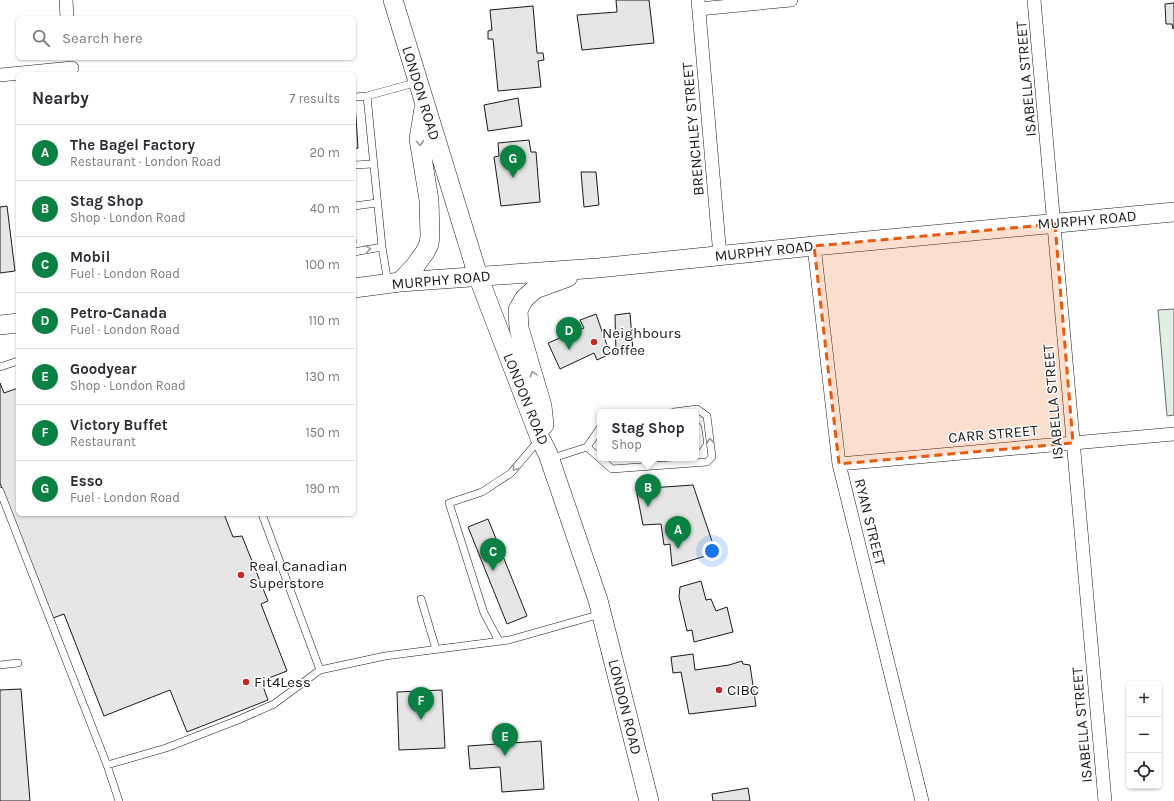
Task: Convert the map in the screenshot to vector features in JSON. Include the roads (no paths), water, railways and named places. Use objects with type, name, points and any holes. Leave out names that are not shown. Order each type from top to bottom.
[{"type":"main road","name":"LONDON ROAD","points":[[393,0],[478,276],[546,450],[591,578],[602,614],[649,801]]},
{"type":"main road","points":[[394,283],[415,266],[429,244],[429,200],[419,139],[425,105]]},
{"type":"main road","name":"MURPHY ROAD","points":[[356,288],[478,276],[598,268],[1174,212]]},
{"type":"main road","points":[[546,450],[542,406],[519,328],[518,310],[524,299],[535,289],[598,268]]},
{"type":"main road","points":[[0,325],[16,323]]},
{"type":"street","points":[[66,0],[67,16]]},
{"type":"street","points":[[698,4],[791,0]]},
{"type":"street","name":"ISABELLA STREET","points":[[1034,0],[1105,801]]},
{"type":"street","name":"BRENCHLEY STREET","points":[[698,4],[720,256]]},
{"type":"street","points":[[27,72],[72,67]]},
{"type":"street","points":[[0,75],[16,73]]},
{"type":"street","name":"RYAN STREET","points":[[814,246],[839,464],[922,801]]},
{"type":"street","name":"CARR STREET","points":[[839,464],[1174,434]]},
{"type":"lane","points":[[356,97],[368,96],[418,82]]},
{"type":"lane","points":[[368,96],[373,164],[382,247],[394,283]]},
{"type":"lane","points":[[356,165],[373,164]]},
{"type":"lane","points":[[356,206],[377,203]]},
{"type":"lane","points":[[356,252],[382,247]]},
{"type":"lane","points":[[0,367],[16,363]]},
{"type":"lane","points":[[603,461],[612,469],[707,462],[712,457],[707,416],[699,410]]},
{"type":"lane","points":[[587,447],[597,432]]},
{"type":"lane","points":[[499,641],[484,612],[449,503],[482,492],[546,450],[587,447],[597,456]]},
{"type":"lane","points":[[642,467],[651,461]]},
{"type":"lane","points":[[0,491],[107,765],[119,801]]},
{"type":"lane","points":[[263,516],[320,670]]},
{"type":"lane","points":[[421,600],[436,649]]},
{"type":"lane","points":[[107,765],[166,748],[238,720],[274,704],[320,670],[385,656],[509,640],[602,614]]},
{"type":"lane","points":[[0,665],[18,663]]},
{"type":"place","name":"Esso","points":[[513,178]]},
{"type":"place","name":"Neighbours Coffee","points":[[594,342]]},
{"type":"place","name":"Petro-Canada","points":[[569,350]]},
{"type":"place","name":"Stag Shop","points":[[648,507]]},
{"type":"place","name":"The Bagel Factory","points":[[678,549]]},
{"type":"place","name":"Mobil","points":[[493,571]]},
{"type":"place","name":"Real Canadian Superstore","points":[[241,575]]},
{"type":"place","name":"Fit4Less","points":[[246,682]]},
{"type":"place","name":"CIBC","points":[[719,690]]},
{"type":"place","name":"Victory Buffet","points":[[421,720]]},
{"type":"place","name":"Goodyear","points":[[505,756]]}]
